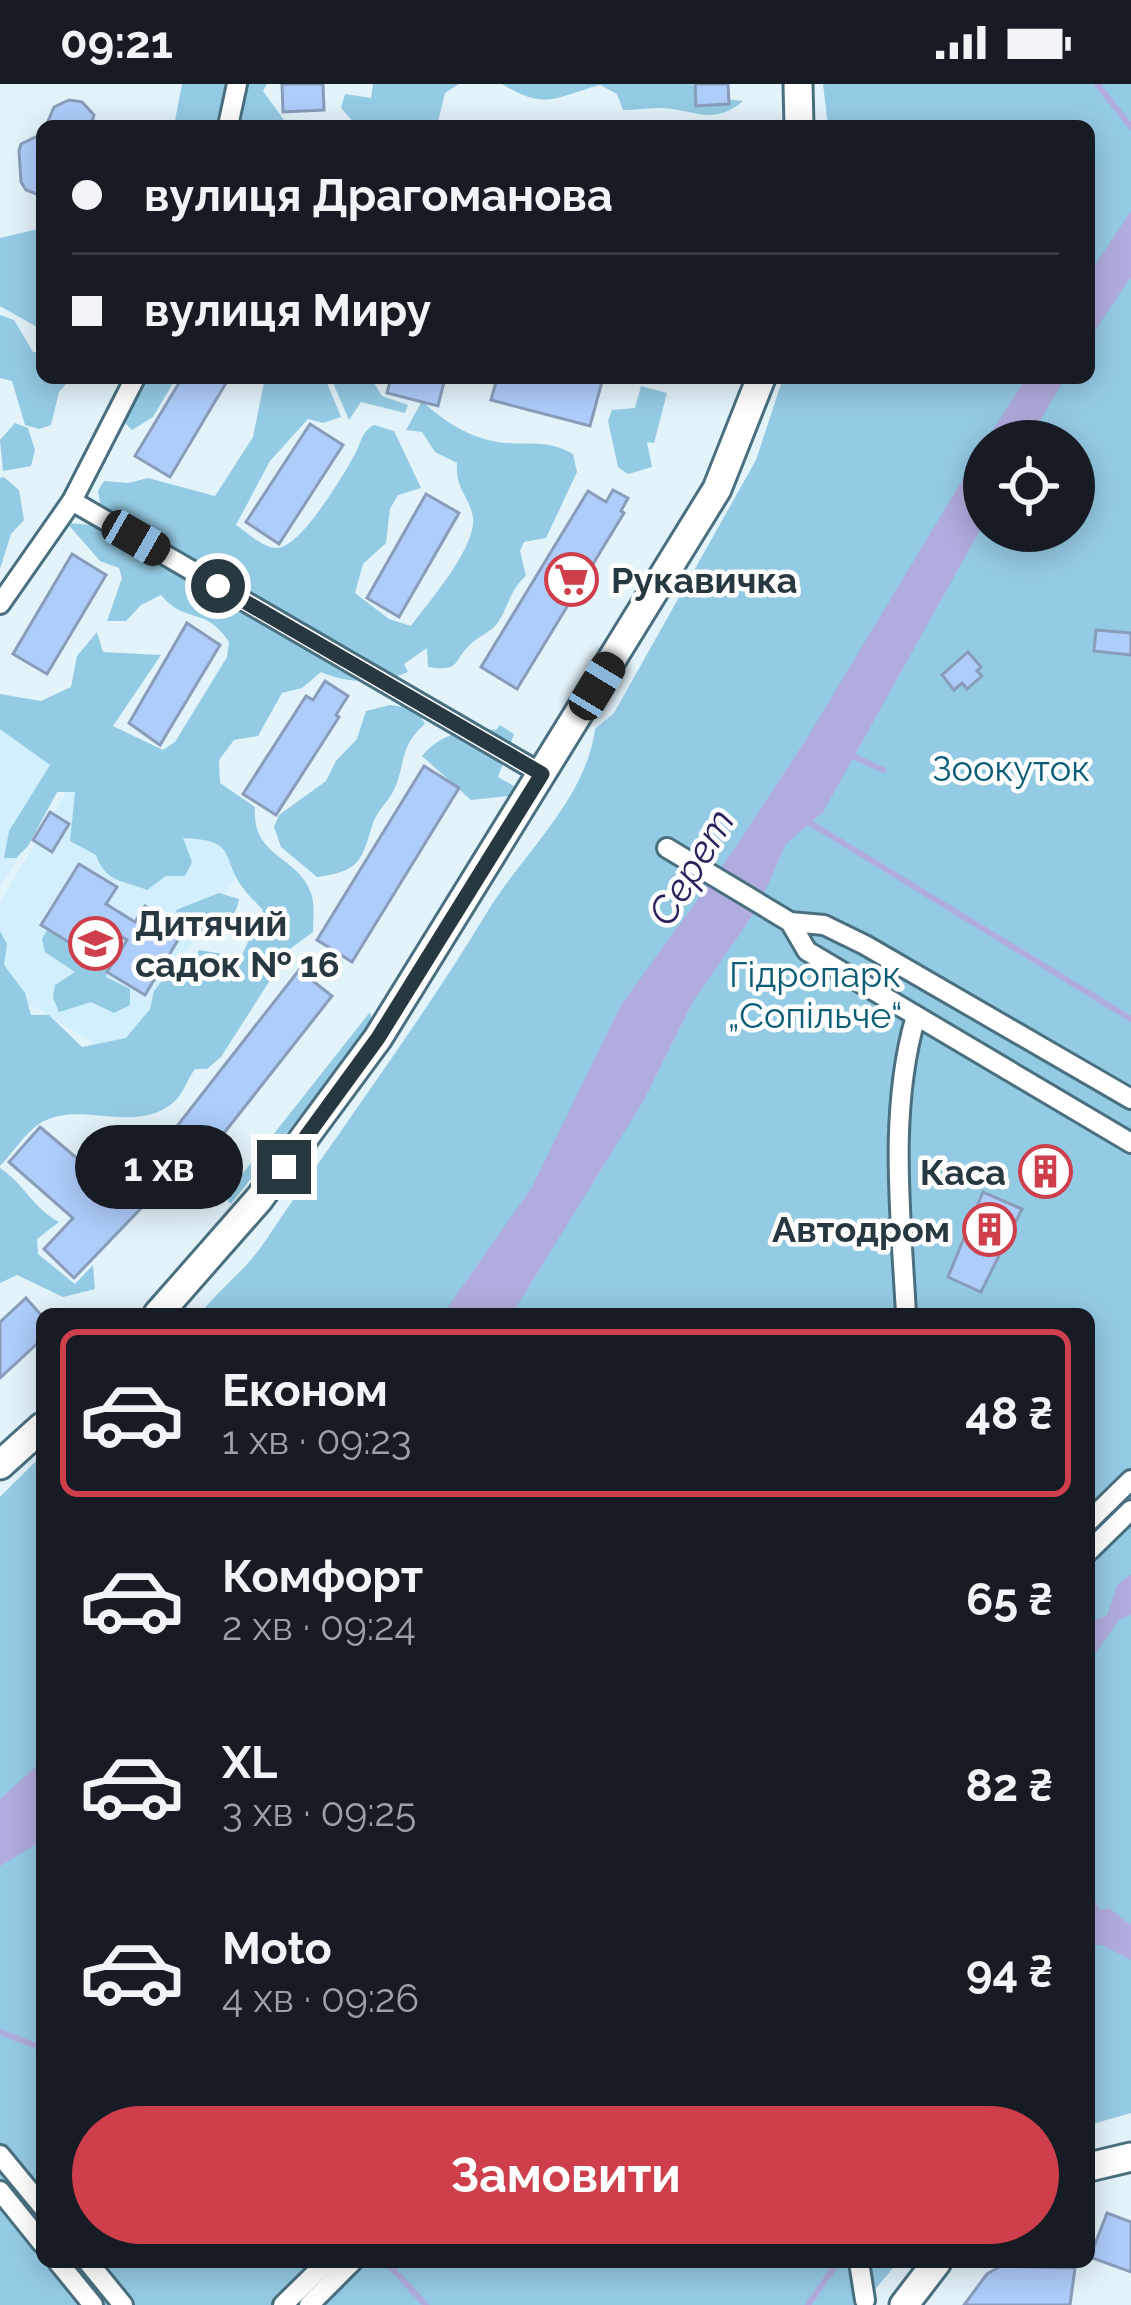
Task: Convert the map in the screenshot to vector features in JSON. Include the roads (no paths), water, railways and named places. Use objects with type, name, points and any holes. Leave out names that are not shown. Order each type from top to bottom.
[{"type":"main road","points":[[798,84],[799,120]]},
{"type":"main road","points":[[163,1308],[259,1199],[334,1103],[717,489],[759,384]]},
{"type":"main road","points":[[0,1465],[36,1432]]},
{"type":"main road","points":[[1095,2166],[1131,2157]]},
{"type":"main road","points":[[904,2305],[932,2268]]},
{"type":"street","points":[[229,120],[237,84]]},
{"type":"street","points":[[0,604],[72,501],[132,384]]},
{"type":"street","points":[[72,501],[542,774]]},
{"type":"street","points":[[668,848],[790,922],[824,925],[865,945],[1131,1099]]},
{"type":"street","points":[[790,922],[807,951],[1131,1143]]},
{"type":"street","points":[[848,975],[865,945]]},
{"type":"street","points":[[965,1045],[987,1012]]},
{"type":"street","points":[[906,1308],[898,1174],[916,1016]]},
{"type":"street","points":[[1051,1095],[1072,1063]]},
{"type":"street","points":[[1095,1515],[1131,1480]]},
{"type":"street","points":[[1095,1544],[1131,1510]]},
{"type":"street","points":[[0,2155],[36,2199]]},
{"type":"street","points":[[0,2192],[36,2235]]},
{"type":"street","points":[[63,2268],[93,2305]]},
{"type":"street","points":[[93,2268],[123,2305]]},
{"type":"street","points":[[283,2305],[321,2268]]},
{"type":"street","points":[[309,2305],[346,2268]]},
{"type":"street","points":[[861,2268],[865,2300]]},
{"type":"waterway","points":[[1097,84],[1131,127]]},
{"type":"waterway","points":[[848,754],[883,770]]},
{"type":"waterway","points":[[807,821],[1131,1019]]},
{"type":"waterway","points":[[0,2032],[36,2046]]},
{"type":"waterway","points":[[392,2268],[426,2305]]},
{"type":"waterway","points":[[808,2305],[834,2268]]},
{"type":"place","name":"Рукавичка","points":[[572,580]]},
{"type":"place","name":"Дитячий садок № 16","points":[[96,944]]},
{"type":"place","name":"Каса","points":[[1045,1172]]},
{"type":"place","name":"Автодром","points":[[989,1229]]},
{"type":"park label","name":"Зоокуток","points":[[1011,768]]},
{"type":"park label","name":"Гідропарк „Сопільче“","points":[[815,994]]},
{"type":"water label","name":"Серет","points":[[691,867]]}]
